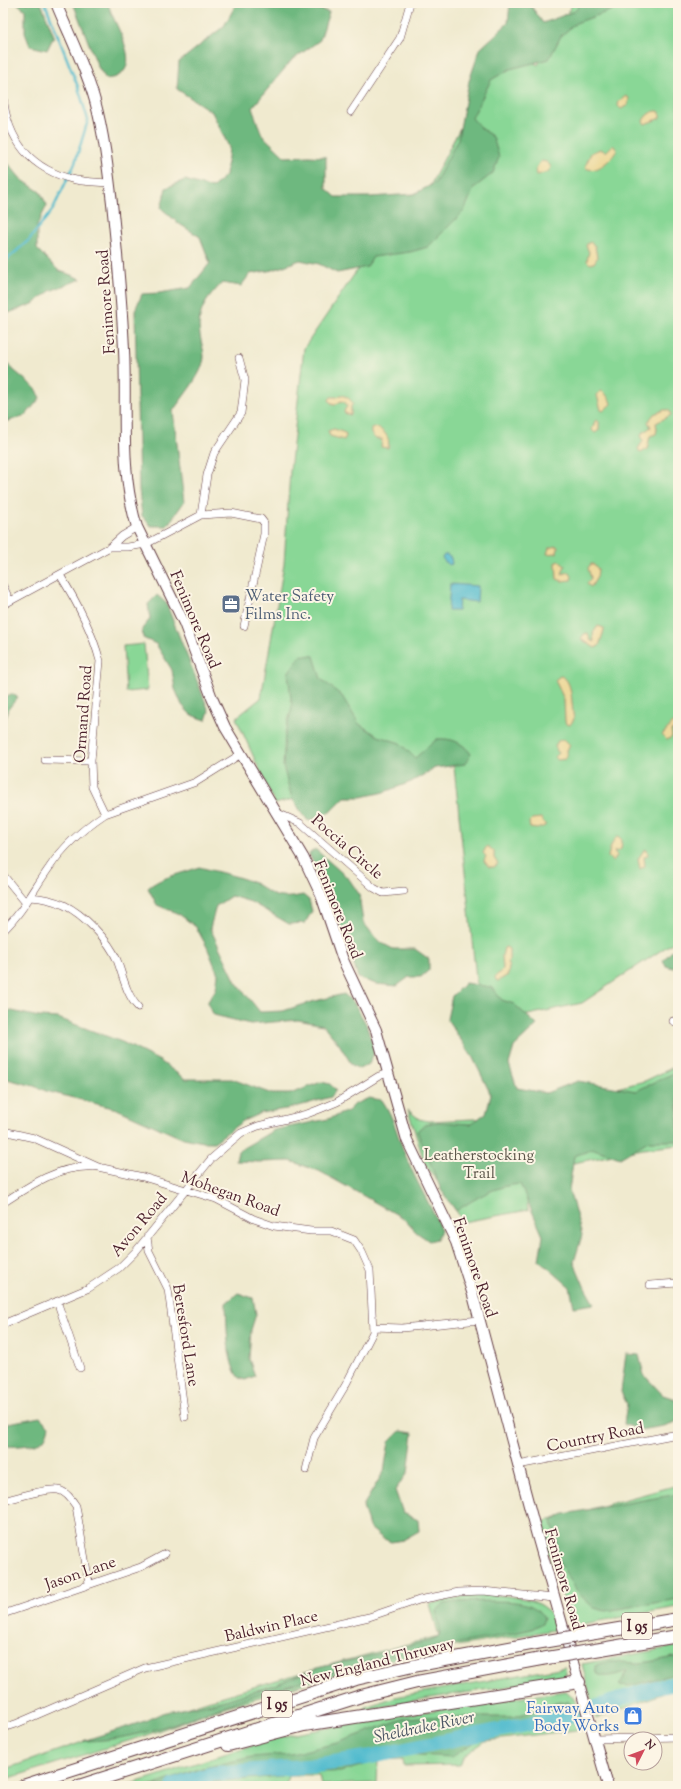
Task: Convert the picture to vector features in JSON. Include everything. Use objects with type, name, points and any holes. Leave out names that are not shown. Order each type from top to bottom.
[{"type":"highway","name":"New England Thruway","points":[[23,1786],[356,1679],[413,1666],[678,1618]]},
{"type":"highway","name":"New England Thruway","points":[[79,1786],[367,1694],[431,1679],[678,1636]]},
{"type":"highway","points":[[172,1756],[232,1745],[312,1723],[579,1682]]},
{"type":"street","name":"Fenimore Road","points":[[56,3],[92,91],[110,183],[122,296],[125,360],[125,464],[128,491],[137,527],[184,623],[212,698],[225,727],[303,857],[322,896],[343,960],[376,1030],[407,1140],[456,1242],[479,1320],[554,1598],[596,1739],[608,1786]]},
{"type":"street","points":[[351,112],[400,38],[410,3]]},
{"type":"street","points":[[3,95],[4,108],[15,139],[30,158],[45,169],[63,176],[76,180],[110,183]]},
{"type":"street","points":[[201,515],[207,476],[214,453],[241,413],[245,380],[239,358]]},
{"type":"street","points":[[110,547],[146,544],[201,515],[231,513],[254,517],[264,522],[264,534],[244,626]]},
{"type":"street","points":[[3,605],[110,547],[122,536],[137,527]]},
{"type":"street","name":"Ormand Road","points":[[60,575],[82,615],[97,647],[100,661],[91,761],[92,787],[105,814]]},
{"type":"street","points":[[3,586],[10,601]]},
{"type":"street","points":[[3,931],[28,900],[49,867],[65,848],[91,823],[105,814],[196,782],[241,754]]},
{"type":"street","points":[[45,760],[91,761]]},
{"type":"street","name":"Poccia Circle","points":[[275,812],[300,823],[374,888],[384,893],[404,891]]},
{"type":"street","points":[[3,876],[28,900],[48,899],[64,905],[82,917],[108,944],[116,958],[130,998],[138,1007]]},
{"type":"street","name":"Avon Road","points":[[3,1324],[89,1288],[119,1268],[147,1237],[211,1159],[242,1133],[258,1126],[320,1109],[337,1102],[378,1076],[388,1074]]},
{"type":"street","name":"Mohegan Road","points":[[3,1131],[34,1138],[98,1167],[143,1177],[216,1199],[254,1219],[274,1226],[312,1231],[331,1231],[354,1240],[362,1252],[370,1270],[373,1327]]},
{"type":"street","points":[[3,1203],[38,1180],[50,1175],[84,1166],[98,1167]]},
{"type":"street","name":"Beresford Lane","points":[[147,1237],[149,1251],[168,1289],[185,1417]]},
{"type":"street","points":[[650,1285],[678,1284]]},
{"type":"street","points":[[57,1301],[80,1368]]},
{"type":"street","points":[[306,1470],[314,1438],[363,1353],[373,1332],[373,1327],[402,1328],[479,1320]]},
{"type":"street","name":"Country Road","points":[[518,1465],[678,1434]]},
{"type":"street","points":[[3,1501],[44,1491],[59,1490],[70,1498],[76,1506],[89,1583]]},
{"type":"street","name":"Jason Lane","points":[[3,1614],[89,1583],[141,1567],[165,1554]]},
{"type":"street","name":"Baldwin Place","points":[[3,1728],[18,1723],[145,1668],[368,1617],[420,1600],[459,1592],[483,1591],[554,1598]]},
{"type":"street","points":[[596,1739],[678,1737]]},
{"type":"green space","points":[[17,3],[41,3],[54,36],[47,50],[30,46],[25,33],[25,10]]},
{"type":"green space","points":[[73,3],[108,3],[127,52],[128,62],[125,70],[118,76],[106,79],[98,67]]},
{"type":"green space","points":[[237,3],[297,3],[329,12],[320,40],[291,61],[252,108],[262,135],[285,157],[326,157],[326,188],[336,197],[371,197],[414,194],[435,183],[458,139],[469,81],[480,49],[508,23],[510,3],[529,3],[543,23],[575,11],[581,3],[620,3],[618,8],[576,23],[561,36],[549,59],[510,69],[491,80],[472,118],[480,127],[493,137],[499,157],[493,173],[474,188],[464,211],[428,247],[410,252],[373,257],[367,267],[337,273],[319,264],[300,260],[273,270],[250,274],[241,286],[222,283],[207,300],[201,312],[199,327],[204,354],[203,364],[196,378],[173,411],[184,502],[167,526],[151,526],[142,516],[139,490],[135,310],[142,294],[190,288],[210,263],[200,237],[178,223],[161,208],[166,188],[185,180],[212,188],[226,175],[229,147],[212,112],[177,89],[179,62],[224,26]]},
{"type":"green space","points":[[573,3],[678,3],[678,939],[582,1003],[519,1017],[477,988],[453,757],[275,804],[236,718],[261,698],[284,564],[290,471],[304,348],[386,228],[402,240],[503,45],[538,65]]},
{"type":"green space","points":[[3,162],[7,162],[21,179],[40,192],[47,205],[37,226],[37,249],[58,270],[81,279],[50,291],[33,304],[3,315],[3,283],[6,251],[3,234]]},
{"type":"green space","points":[[3,356],[10,367],[35,388],[40,398],[26,415],[3,423]]},
{"type":"green space","points":[[157,595],[166,603],[209,711],[206,720],[191,715],[182,705],[175,689],[172,670],[156,644],[143,638],[142,629],[150,619],[148,604]]},
{"type":"green space","points":[[144,644],[148,690],[126,692],[123,646]]},
{"type":"green space","points":[[301,655],[314,656],[321,679],[342,696],[359,724],[378,736],[400,743],[415,758],[437,739],[452,740],[464,746],[471,754],[465,764],[435,768],[411,782],[384,792],[362,797],[345,797],[330,812],[308,821],[292,799],[283,766],[285,733],[292,707],[288,673]]},
{"type":"green space","points":[[11,694],[18,697],[9,708],[3,728],[3,698]]},
{"type":"green space","points":[[315,849],[349,879],[359,894],[363,922],[378,941],[393,949],[415,949],[429,959],[429,970],[421,977],[409,977],[397,986],[376,984],[358,978],[336,915],[309,854]]},
{"type":"green space","points":[[199,867],[244,879],[260,886],[276,896],[291,897],[303,895],[309,900],[312,911],[305,923],[289,924],[251,902],[231,896],[216,906],[210,928],[236,982],[260,1012],[283,1011],[344,994],[354,1003],[366,1024],[375,1051],[369,1064],[359,1069],[352,1065],[339,1044],[323,1025],[298,1020],[250,1024],[214,1015],[207,1003],[216,989],[218,974],[207,947],[196,927],[179,914],[157,905],[148,888],[165,878]]},
{"type":"green space","points":[[678,945],[678,969],[666,966],[663,960]]},
{"type":"green space","points":[[465,983],[491,987],[502,1000],[514,1004],[537,1025],[514,1047],[509,1064],[517,1088],[546,1093],[578,1081],[636,1091],[678,1071],[678,1141],[648,1141],[620,1158],[594,1149],[574,1156],[569,1190],[582,1235],[574,1262],[585,1288],[594,1304],[574,1307],[570,1287],[539,1260],[543,1236],[520,1184],[494,1190],[456,1211],[441,1190],[417,1131],[425,1124],[438,1122],[471,1124],[486,1113],[491,1095],[473,1058],[447,1019],[452,996]]},
{"type":"green space","points":[[3,1009],[39,1017],[58,1018],[122,1042],[160,1061],[185,1079],[232,1079],[272,1094],[290,1094],[321,1082],[330,1084],[336,1090],[331,1097],[292,1108],[261,1113],[243,1121],[214,1142],[203,1142],[179,1137],[117,1109],[46,1091],[34,1086],[3,1078]]},
{"type":"green space","name":"Leatherstocking Trail","points":[[678,1065],[678,1145],[643,1149],[524,1173],[528,1210],[463,1222],[445,1192],[425,1164],[408,1110],[419,1119],[428,1121],[497,1118],[645,1081]]},
{"type":"green space","name":"Leatherstocking Trail","points":[[369,1098],[382,1100],[390,1113],[403,1150],[441,1230],[437,1239],[429,1241],[416,1232],[403,1218],[319,1171],[290,1161],[236,1161],[238,1151],[274,1130],[328,1119],[348,1111],[355,1104]]},
{"type":"green space","points":[[238,1293],[253,1298],[256,1314],[251,1330],[249,1359],[255,1376],[245,1380],[239,1378],[235,1371],[229,1353],[227,1332],[226,1303]]},
{"type":"green space","points":[[626,1354],[639,1355],[644,1375],[663,1395],[678,1400],[678,1421],[664,1426],[640,1430],[624,1424],[627,1404],[621,1392]]},
{"type":"green space","points":[[40,1417],[49,1426],[44,1439],[37,1443],[25,1446],[3,1446],[3,1424]]},
{"type":"green space","points":[[400,1431],[413,1433],[408,1473],[395,1490],[403,1513],[418,1520],[419,1531],[403,1540],[391,1542],[382,1538],[369,1527],[363,1506],[384,1471],[389,1442]]},
{"type":"green space","points":[[678,1485],[678,1607],[572,1626],[539,1523]]},
{"type":"green space","points":[[678,1494],[678,1599],[606,1611],[594,1608],[579,1594],[560,1564],[552,1521],[564,1514]]},
{"type":"green space","points":[[472,1594],[516,1597],[539,1604],[547,1609],[552,1617],[554,1622],[554,1630],[426,1651],[364,1666],[215,1710],[141,1737],[3,1780],[3,1770],[111,1732],[219,1697],[328,1665],[439,1636],[430,1604]]},
{"type":"green space","points":[[456,1602],[518,1602],[535,1608],[544,1618],[542,1623],[532,1629],[392,1656],[249,1697],[155,1729],[108,1740],[83,1741],[145,1721],[162,1713],[222,1701],[274,1685],[317,1668],[431,1640],[439,1636],[440,1630],[436,1611],[444,1604]]},
{"type":"green space","points":[[678,1646],[678,1686],[669,1688],[664,1693],[596,1719],[582,1664]]},
{"type":"green space","points":[[678,1656],[678,1673],[630,1686],[619,1685],[628,1671],[608,1676],[596,1673],[595,1666],[600,1664],[616,1662],[643,1663]]},
{"type":"green space","points":[[565,1667],[566,1673],[564,1678],[560,1679],[429,1698],[365,1710],[365,1707],[395,1697]]},
{"type":"green space","points":[[565,1691],[576,1702],[584,1729],[485,1741],[463,1757],[460,1765],[404,1766],[403,1759],[378,1760],[377,1783],[321,1785],[319,1775],[288,1775],[286,1786],[125,1786],[274,1738],[375,1719]]},
{"type":"green space","points":[[559,1701],[569,1702],[575,1708],[568,1722],[481,1738],[452,1757],[404,1754],[381,1756],[362,1766],[340,1772],[289,1771],[281,1776],[224,1781],[191,1786],[152,1786],[199,1769],[252,1757],[291,1754],[337,1743],[405,1718],[514,1717]]},
{"type":"sand","points":[[626,96],[629,98],[628,105],[621,109],[618,106],[619,101]]},
{"type":"sand","points":[[658,111],[660,112],[660,118],[645,124],[643,121],[647,115]]},
{"type":"sand","points":[[613,145],[617,150],[607,162],[594,169],[585,167],[591,153],[600,149],[606,152]]},
{"type":"sand","points":[[541,161],[547,162],[551,167],[548,172],[537,175],[536,168]]},
{"type":"sand","points":[[590,242],[595,246],[597,258],[594,263],[590,264],[587,261],[589,252],[586,245]]},
{"type":"sand","points":[[601,391],[607,396],[611,404],[603,411],[601,410],[597,395]]},
{"type":"sand","points":[[340,395],[346,397],[352,402],[351,415],[344,413],[347,407],[345,402],[341,401],[333,405],[329,400],[331,397],[338,397]]},
{"type":"sand","points":[[664,410],[669,410],[671,415],[656,423],[656,434],[650,436],[647,449],[641,453],[638,449],[643,441],[641,434],[651,427],[648,422],[654,414]]},
{"type":"sand","points":[[597,420],[599,422],[599,430],[595,433],[592,430],[595,421]]},
{"type":"sand","points":[[374,427],[384,432],[388,437],[388,448],[381,447],[382,439],[376,439],[371,434],[371,428]]},
{"type":"sand","points":[[334,429],[345,433],[346,436],[344,440],[330,436],[328,431]]},
{"type":"sand","points":[[557,546],[557,553],[547,554],[549,548]]},
{"type":"sand","points":[[558,560],[565,566],[562,574],[570,572],[572,576],[571,580],[562,581],[557,579],[556,563]]},
{"type":"sand","points":[[591,564],[598,569],[597,577],[591,587],[587,584],[591,578],[588,568]]},
{"type":"sand","points":[[598,626],[604,628],[604,630],[599,646],[595,648],[581,639],[584,634],[588,633],[590,640],[594,642],[593,633]]},
{"type":"sand","points":[[560,676],[568,682],[570,688],[574,719],[570,725],[566,724],[565,721],[564,699],[555,680]]},
{"type":"sand","points":[[673,723],[676,723],[678,726],[675,730],[671,730],[672,737],[667,740],[662,735]]},
{"type":"sand","points":[[564,739],[570,745],[567,750],[567,757],[565,759],[558,760],[554,757],[558,753],[555,746],[558,741]]},
{"type":"sand","points":[[541,818],[545,826],[537,829],[530,828],[529,822],[532,819]]},
{"type":"sand","points":[[618,836],[622,840],[621,849],[614,851],[617,856],[613,861],[608,857],[612,843]]},
{"type":"sand","points":[[487,846],[494,851],[494,858],[498,864],[494,867],[489,867],[484,861],[486,856],[483,853]]},
{"type":"sand","points":[[644,850],[647,850],[648,855],[644,857],[645,866],[640,869],[638,859]]},
{"type":"sand","points":[[506,947],[509,949],[509,960],[507,963],[509,967],[508,975],[498,981],[495,977],[503,969],[502,956],[504,948]]},
{"type":"water","points":[[444,555],[451,558],[452,564],[448,565],[442,558]]},
{"type":"water","points":[[450,584],[478,586],[477,602],[459,600],[458,611],[448,611]]},
{"type":"waterway","points":[[3,263],[29,240],[53,209],[75,163],[88,120],[78,87],[45,3]]},
{"type":"waterway","name":"Sheldrake River","points":[[174,1786],[212,1774],[311,1766],[369,1757],[573,1715],[654,1688],[678,1683]]},
{"type":"place","name":"Water Safety Films Inc.","points":[[231,604]]},
{"type":"place","name":"Fairway Auto Body Works","points":[[633,1716]]}]
